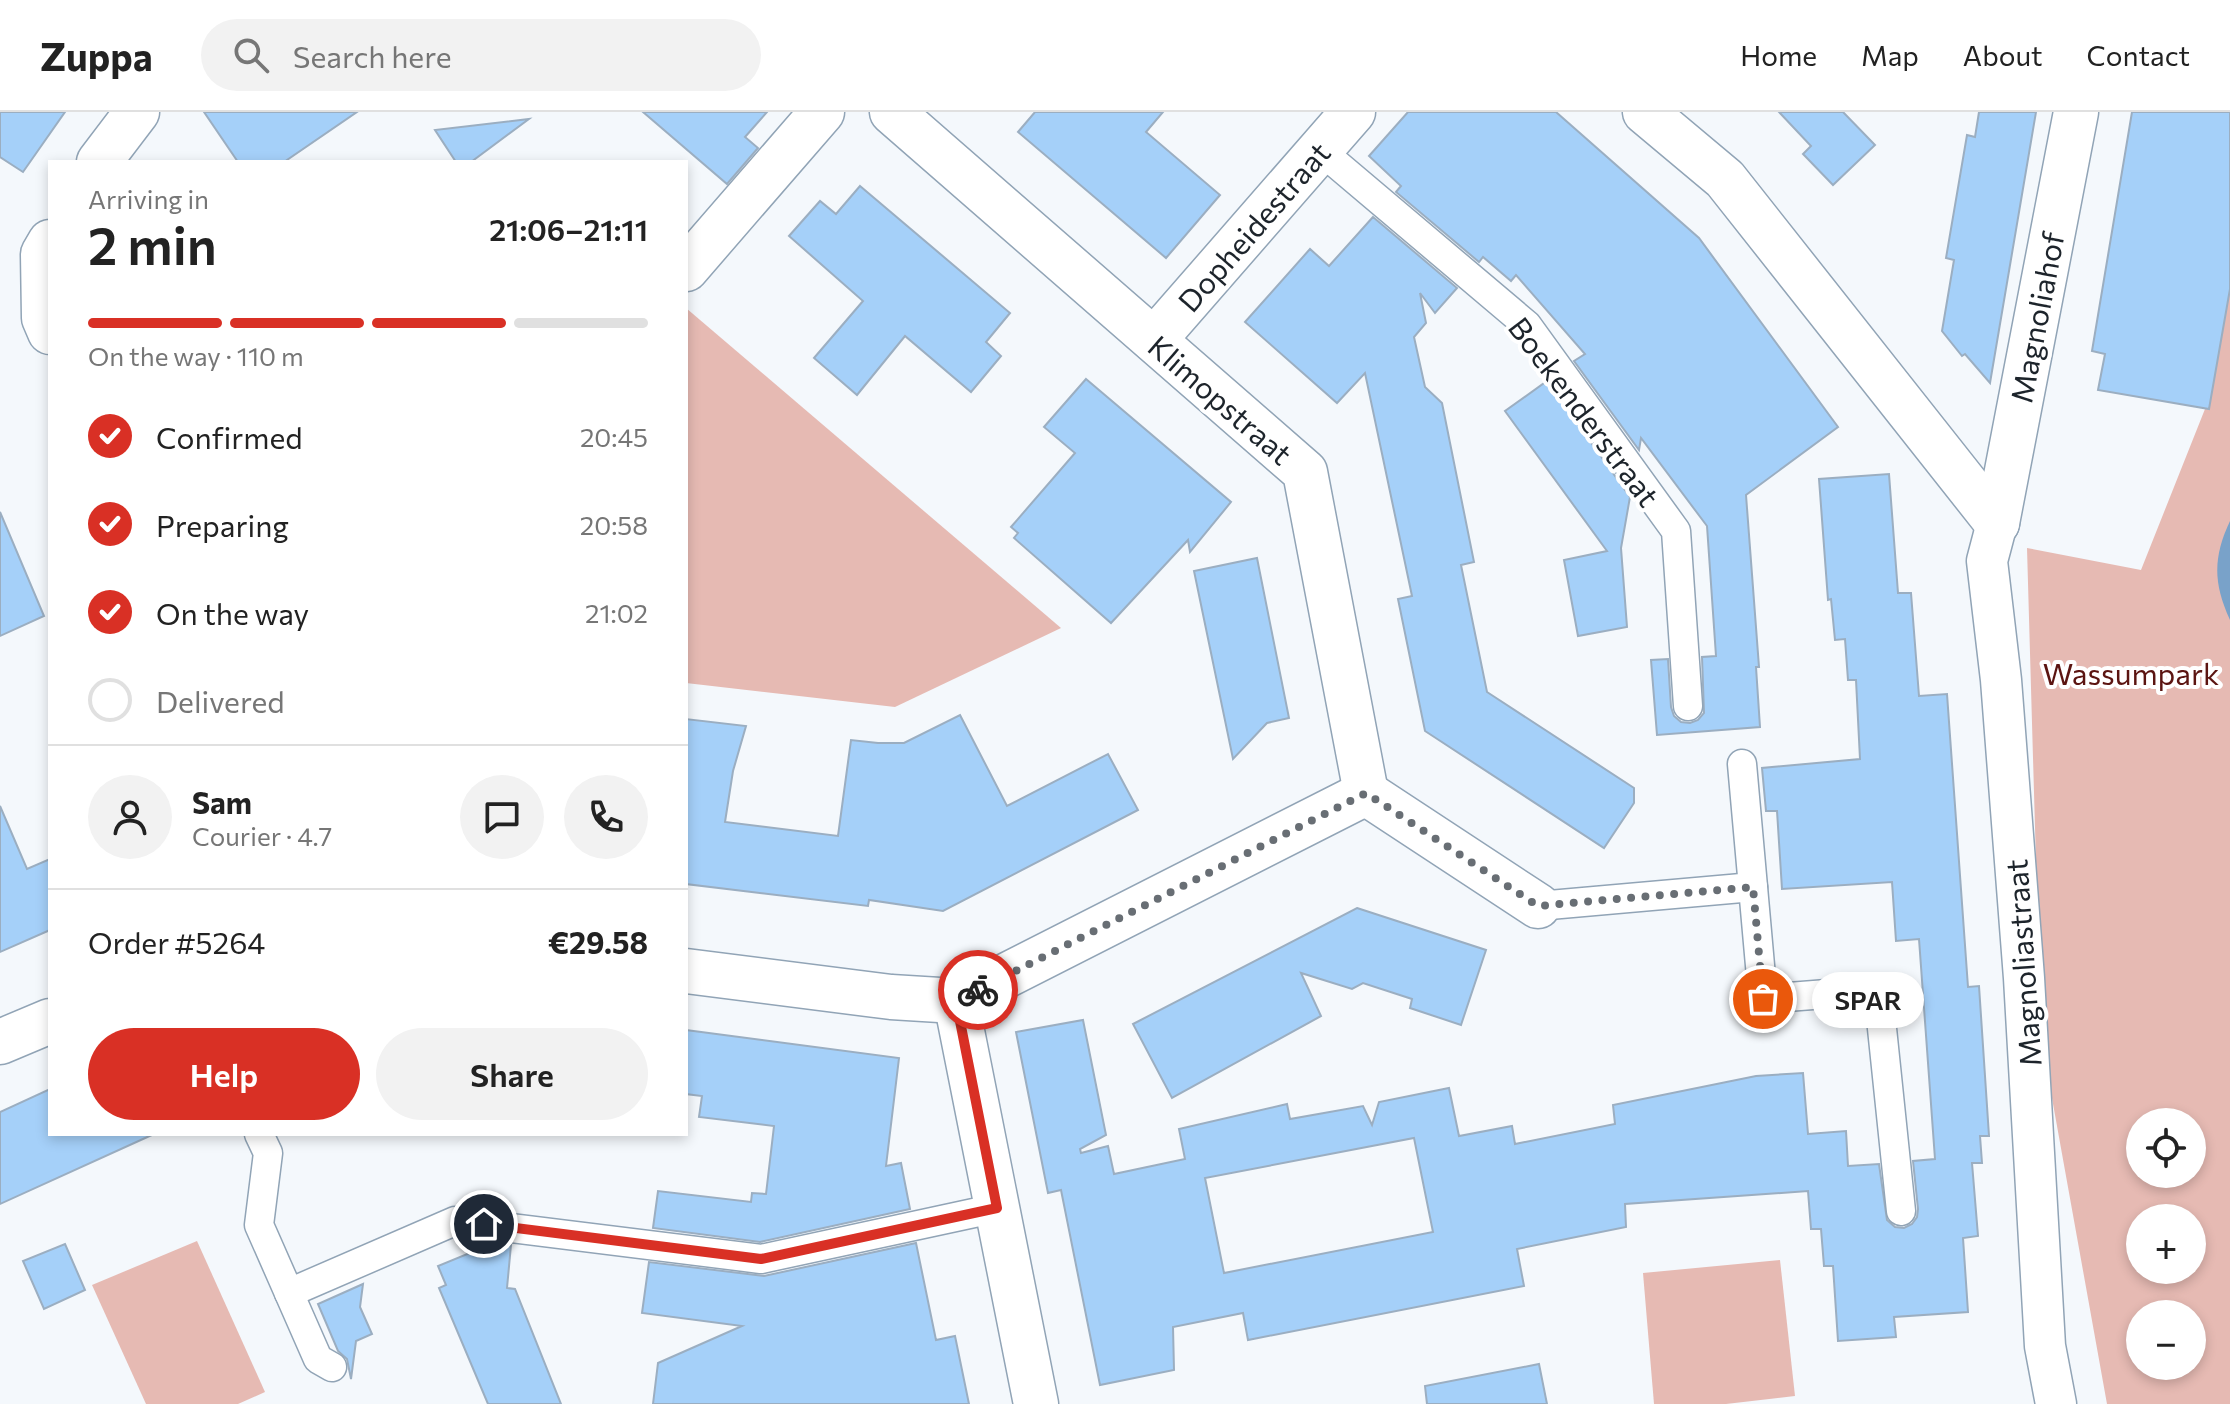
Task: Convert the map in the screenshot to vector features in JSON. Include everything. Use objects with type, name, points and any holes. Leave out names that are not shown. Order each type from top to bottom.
[{"type":"street","points":[[101,160],[137,112]]},
{"type":"street","points":[[688,267],[822,112]]},
{"type":"street","name":"Klimopstraat","points":[[892,112],[1305,472],[1366,793]]},
{"type":"street","name":"Dopheidestraat","points":[[1154,340],[1353,112]]},
{"type":"street","points":[[1645,112],[1725,179],[1997,523]]},
{"type":"street","name":"Magnoliahof","points":[[1997,523],[2076,112]]},
{"type":"street","points":[[48,245],[43,254],[44,318],[48,327]]},
{"type":"street","name":"Magnoliastraat","points":[[1997,523],[1987,561],[2001,680],[2024,978],[2045,1346],[2056,1404]]},
{"type":"street","points":[[688,971],[891,997],[956,1001],[1366,793],[1538,906]]},
{"type":"street","points":[[956,1001],[1036,1404]]},
{"type":"street","points":[[0,1042],[48,1022]]},
{"type":"lane","name":"Boekenderstraat","points":[[1320,150],[1527,325],[1676,531],[1688,706]]},
{"type":"lane","points":[[1742,764],[1763,999],[1878,990],[1901,1211]]},
{"type":"lane","points":[[1538,906],[1753,887]]},
{"type":"lane","points":[[260,1136],[268,1153],[259,1225],[318,1359],[332,1367]]},
{"type":"lane","points":[[289,1293],[455,1221],[761,1259],[997,1208]]},
{"type":"green space","name":"Wassumpark","points":[[2230,291],[2230,1404],[2107,1404],[2041,1037],[2027,548],[2141,570],[2205,409]]},
{"type":"green space","points":[[688,310],[1061,628],[895,707],[688,683]]},
{"type":"green space","points":[[197,1241],[265,1392],[238,1404],[146,1404],[92,1285]]},
{"type":"green space","points":[[1780,1260],[1795,1396],[1726,1404],[1654,1404],[1643,1273]]},
{"type":"water","points":[[2230,521],[2230,620],[2220,594],[2217,570],[2220,546]]},
{"type":"building","points":[[0,112],[65,112],[23,172],[0,157]]},
{"type":"building","points":[[204,112],[357,112],[287,160],[237,160]]},
{"type":"building","points":[[643,112],[767,112],[745,137],[758,148],[727,184]]},
{"type":"building","points":[[1035,112],[1163,112],[1146,132],[1220,195],[1166,258],[1018,132]]},
{"type":"building","points":[[1408,112],[1556,112],[1699,238],[1838,427],[1746,495],[1759,667],[1756,667],[1760,727],[1657,735],[1651,660],[1668,659],[1674,716],[1681,722],[1690,723],[1704,713],[1702,657],[1716,656],[1707,526],[1641,438],[1639,450],[1574,361],[1585,354],[1516,275],[1511,281],[1483,257],[1479,262],[1396,192],[1401,186],[1369,156]]},
{"type":"building","points":[[1779,112],[1843,112],[1875,145],[1833,185],[1803,154],[1811,146]]},
{"type":"building","points":[[1979,112],[2036,112],[1990,383],[1942,331],[1954,260],[1946,258],[1967,135],[1975,137]]},
{"type":"building","points":[[2132,112],[2230,112],[2230,289],[2209,409],[2098,390],[2105,354],[2092,351]]},
{"type":"building","points":[[529,119],[474,160],[455,160],[435,130]]},
{"type":"building","points":[[860,186],[1010,313],[986,342],[1001,356],[971,392],[905,336],[857,395],[814,358],[863,301],[789,236],[820,201],[836,214]]},
{"type":"building","points":[[1373,217],[1457,288],[1435,313],[1420,293],[1426,323],[1414,337],[1425,387],[1442,403],[1474,562],[1461,565],[1487,692],[1634,788],[1634,803],[1604,848],[1425,731],[1398,599],[1412,596],[1365,373],[1337,403],[1245,322],[1310,249],[1329,266]]},
{"type":"building","points":[[1086,379],[1231,502],[1190,552],[1188,540],[1111,623],[1014,538],[1018,533],[1011,527],[1075,453],[1044,427]]},
{"type":"building","points":[[1547,381],[1630,497],[1621,548],[1627,627],[1578,636],[1564,560],[1607,551],[1505,411]]},
{"type":"building","points":[[1889,474],[1898,593],[1911,593],[1919,696],[1947,694],[1968,987],[1979,986],[1989,1136],[1980,1136],[1982,1163],[1972,1163],[1978,1236],[1963,1238],[1968,1312],[1894,1317],[1896,1337],[1838,1341],[1833,1266],[1824,1266],[1821,1229],[1811,1229],[1808,1191],[1625,1204],[1626,1227],[1517,1249],[1524,1286],[1248,1340],[1243,1313],[1173,1327],[1174,1370],[1100,1385],[1061,1190],[1048,1193],[1016,1032],[1083,1020],[1106,1135],[1080,1149],[1081,1153],[1108,1146],[1114,1174],[1185,1159],[1179,1129],[1287,1104],[1290,1119],[1363,1106],[1372,1125],[1379,1102],[1449,1088],[1459,1136],[1512,1126],[1515,1144],[1615,1124],[1613,1105],[1756,1076],[1803,1073],[1808,1134],[1846,1131],[1848,1166],[1879,1164],[1887,1220],[1895,1227],[1904,1228],[1912,1224],[1918,1209],[1913,1161],[1935,1159],[1919,939],[1896,941],[1892,882],[1782,889],[1777,811],[1766,811],[1762,768],[1860,759],[1856,680],[1848,680],[1845,639],[1835,640],[1831,599],[1828,600],[1819,479]],"holes":[[[1414,1138],[1433,1232],[1224,1273],[1205,1178]]]},
{"type":"building","points":[[0,512],[44,616],[0,636]]},
{"type":"building","points":[[1257,558],[1289,718],[1267,723],[1233,759],[1194,571]]},
{"type":"building","points":[[960,715],[1007,806],[1108,754],[1138,810],[943,911],[869,900],[868,906],[688,884],[688,719],[746,726],[733,771],[725,822],[838,836],[851,740],[904,743]]},
{"type":"building","points":[[0,806],[27,869],[48,860],[48,931],[0,952]]},
{"type":"building","points":[[1357,908],[1486,950],[1461,1025],[1410,1008],[1412,999],[1363,983],[1352,989],[1301,973],[1321,1016],[1172,1098],[1133,1024]]},
{"type":"building","points":[[688,1030],[899,1058],[886,1166],[901,1163],[910,1209],[760,1242],[653,1228],[658,1191],[751,1202],[752,1193],[766,1194],[774,1126],[699,1117],[702,1096],[688,1094]]},
{"type":"building","points":[[48,1090],[48,1136],[150,1136],[0,1204],[0,1112]]},
{"type":"building","points":[[494,1243],[511,1245],[507,1288],[515,1289],[561,1404],[488,1404],[439,1288],[446,1285],[438,1266]]},
{"type":"building","points":[[916,1243],[936,1340],[955,1336],[969,1404],[653,1404],[658,1363],[742,1326],[642,1313],[649,1262],[764,1276]]},
{"type":"building","points":[[65,1244],[85,1290],[44,1309],[23,1261]]},
{"type":"building","points":[[363,1284],[360,1307],[372,1334],[356,1341],[351,1379],[347,1359],[338,1351],[318,1304]]},
{"type":"building","points":[[1539,1364],[1547,1404],[1427,1404],[1425,1386]]},
{"type":"way so far","points":[[978,990],[1366,793],[1538,906],[1753,887],[1763,999]]},
{"type":"place","name":"SPAR","points":[[1763,999]]},
{"type":"route","points":[[484,1224],[761,1259],[997,1208],[956,1001],[978,990]]}]
